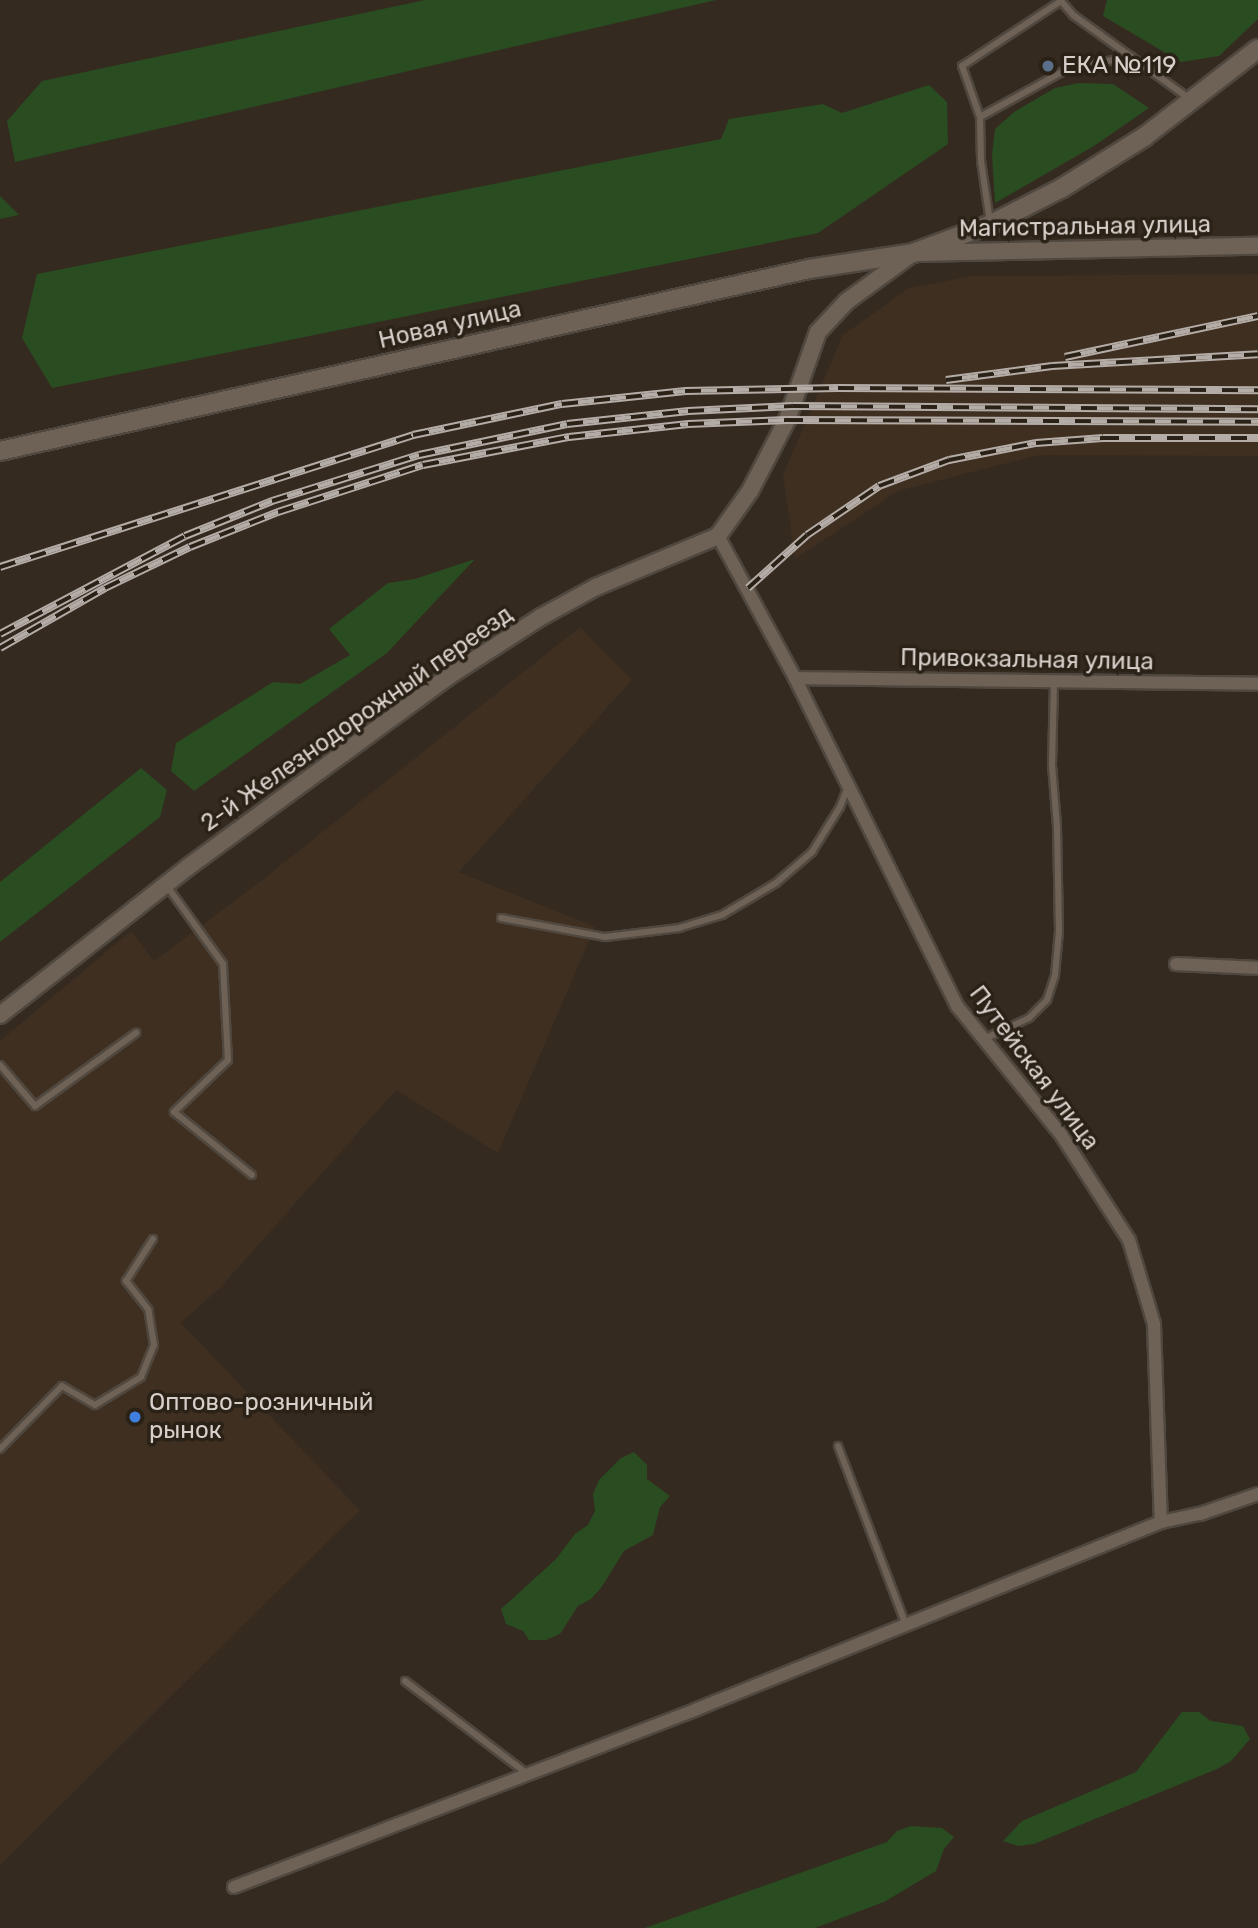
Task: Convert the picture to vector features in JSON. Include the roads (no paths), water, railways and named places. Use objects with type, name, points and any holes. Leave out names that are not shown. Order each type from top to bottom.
[{"type":"main road","name":"Новая улица","points":[[0,451],[797,272],[913,253],[991,224],[1062,188],[1144,137],[1258,49]]},
{"type":"street","name":"Магистральная улица","points":[[913,253],[1258,246]]},
{"type":"street","points":[[718,536],[750,491],[787,419],[818,332],[847,301],[913,253]]},
{"type":"street","name":"Путейская улица","points":[[718,536],[795,678],[957,1006],[1060,1133],[1129,1240],[1154,1324],[1161,1522]]},
{"type":"street","name":"2-й Железнодорожный переезд","points":[[0,1015],[165,884],[449,676],[541,617],[638,568],[718,536]]},
{"type":"street","name":"Привокзальная улица","points":[[795,678],[1258,684]]},
{"type":"street","points":[[1176,964],[1258,968]]},
{"type":"street","points":[[234,1887],[906,1625],[1161,1522],[1200,1514],[1258,1494]]},
{"type":"lane","points":[[991,224],[981,161],[980,117],[962,66],[1061,1],[1073,15],[1192,100]]},
{"type":"lane","points":[[980,117],[1071,67],[1132,57]]},
{"type":"lane","points":[[984,1039],[1029,1018],[1046,1000],[1055,975],[1059,931],[1052,765],[1054,681]]},
{"type":"lane","points":[[501,918],[606,937],[653,933],[722,915],[776,883],[812,852],[840,807],[849,786]]},
{"type":"lane","points":[[165,884],[223,964],[228,1041],[228,1060],[174,1112],[252,1175]]},
{"type":"lane","points":[[0,1065],[35,1106],[136,1033]]},
{"type":"lane","points":[[0,1449],[62,1386],[95,1405],[141,1377],[154,1345],[148,1309],[126,1281],[153,1239]]},
{"type":"lane","points":[[838,1446],[906,1625]]},
{"type":"lane","points":[[405,1681],[527,1774]]},
{"type":"railway","points":[[1065,357],[1258,316]]},
{"type":"railway","points":[[946,380],[1052,366],[1258,354]]},
{"type":"railway","points":[[0,567],[413,435],[562,404],[685,391],[838,388],[1258,390]]},
{"type":"railway","points":[[0,634],[185,536],[272,501],[419,455],[567,424],[688,411],[793,406],[1258,409]]},
{"type":"railway","points":[[0,648],[105,588],[190,547],[278,512],[423,465],[569,437],[688,424],[787,420],[1258,422]]},
{"type":"railway","points":[[748,588],[807,535],[879,486],[949,460],[1036,443],[1103,438],[1258,438]]},
{"type":"place","name":"ЕКА №119","points":[[1048,66]]},
{"type":"place","name":"Оптово-розничный рынок","points":[[135,1417]]}]
